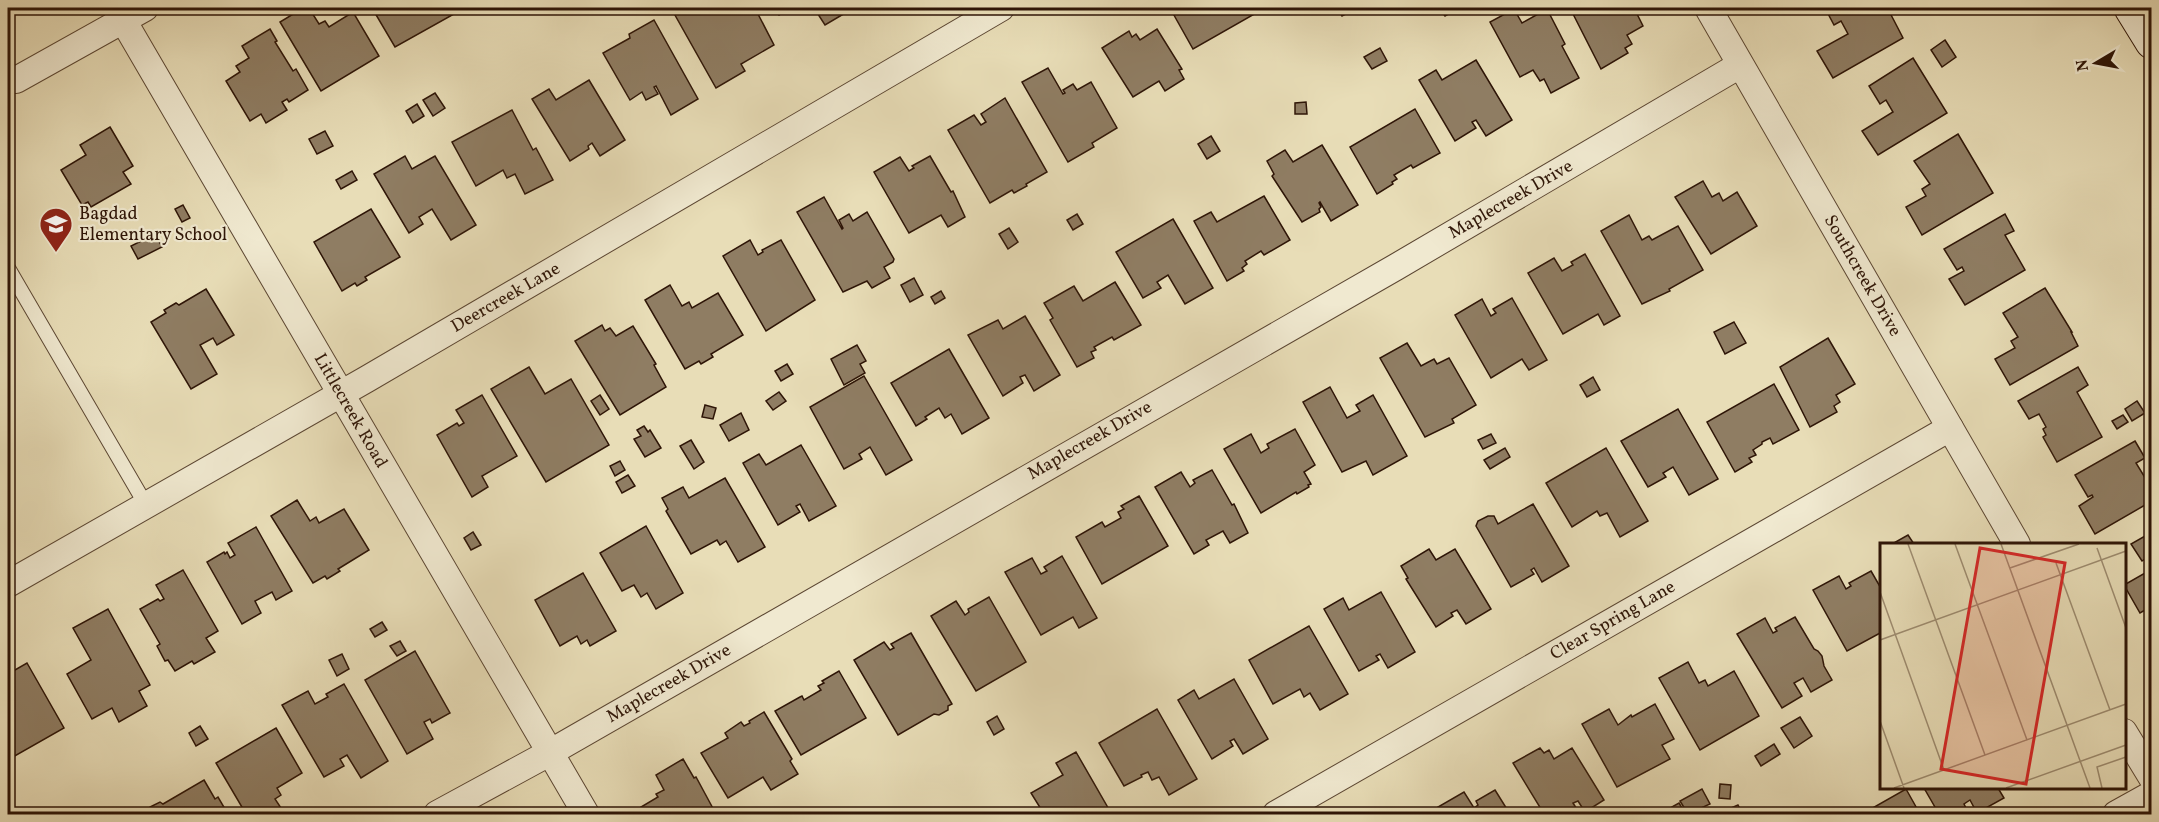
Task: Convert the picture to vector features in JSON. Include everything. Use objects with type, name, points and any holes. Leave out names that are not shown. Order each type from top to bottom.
[{"type":"main road","points":[[2131,8],[2151,42]]},
{"type":"street","name":"Deercreek Lane","points":[[8,584],[340,394],[1001,8]]},
{"type":"street","name":"Southcreek Drive","points":[[1708,8],[2016,543]]},
{"type":"street","name":"Littlecreek Road","points":[[128,12],[340,394],[586,814]]},
{"type":"street","points":[[16,80],[128,12]]},
{"type":"street","name":"Maplecreek Drive","points":[[437,814],[551,752],[1406,261],[1740,65]]},
{"type":"street","name":"Clear Spring Lane","points":[[1276,814],[1950,428]]},
{"type":"street","points":[[2126,735],[2151,778]]},
{"type":"street","points":[[2116,814],[2151,794]]},
{"type":"lane","points":[[8,268],[146,505]]},
{"type":"building","points":[[303,8],[309,8],[319,24],[325,21],[329,27],[353,12],[379,56],[321,91],[280,22]]},
{"type":"building","points":[[372,8],[450,8],[454,14],[395,47]]},
{"type":"building","points":[[671,8],[756,8],[774,45],[741,64],[745,71],[716,88]]},
{"type":"building","points":[[774,8],[791,8],[779,15]]},
{"type":"building","points":[[814,8],[851,8],[852,9],[825,25]]},
{"type":"building","points":[[1170,8],[1256,8],[1258,12],[1193,49]]},
{"type":"building","points":[[1337,8],[1357,8],[1342,16]]},
{"type":"building","points":[[1439,8],[1457,8],[1457,9],[1445,16]]},
{"type":"building","points":[[1570,8],[1634,8],[1643,26],[1627,35],[1632,44],[1625,48],[1628,53],[1601,69]]},
{"type":"building","points":[[1825,8],[1888,9],[1903,38],[1833,78],[1817,51],[1848,34],[1841,21],[1834,25]]},
{"type":"building","points":[[1514,9],[1522,23],[1547,9],[1565,44],[1562,46],[1579,78],[1551,93],[1544,79],[1540,81],[1533,70],[1520,77],[1490,22]]},
{"type":"building","points":[[654,20],[698,99],[671,115],[656,86],[654,87],[658,94],[646,100],[642,92],[630,100],[603,53],[630,38],[629,34]]},
{"type":"building","points":[[270,29],[277,41],[275,42],[293,71],[296,69],[308,90],[289,102],[287,99],[282,102],[287,110],[266,123],[261,114],[250,121],[226,81],[240,72],[236,66],[249,58],[242,46]]},
{"type":"building","points":[[1157,29],[1182,69],[1179,70],[1184,79],[1165,91],[1159,81],[1133,97],[1102,48],[1129,31],[1132,37],[1136,34],[1140,40]]},
{"type":"building","points":[[1945,40],[1956,57],[1942,67],[1931,50]]},
{"type":"building","points":[[1380,48],[1387,61],[1372,69],[1364,57]]},
{"type":"building","points":[[1913,58],[1947,113],[1878,155],[1862,131],[1893,112],[1886,100],[1880,104],[1869,86]]},
{"type":"building","points":[[1476,60],[1512,120],[1486,136],[1476,120],[1472,122],[1476,128],[1455,141],[1419,80],[1436,70],[1442,80]]},
{"type":"building","points":[[1048,68],[1063,94],[1065,93],[1063,90],[1073,84],[1077,90],[1091,82],[1117,128],[1092,143],[1094,147],[1068,162],[1022,82]]},
{"type":"building","points":[[589,80],[625,140],[600,156],[592,143],[588,146],[589,149],[570,161],[532,99],[549,89],[556,100]]},
{"type":"building","points":[[435,93],[445,108],[433,116],[423,100]]},
{"type":"building","points":[[1005,98],[1047,172],[1026,184],[1027,186],[1014,193],[1012,190],[990,203],[948,130],[974,115],[981,125],[986,122],[981,114]]},
{"type":"building","points":[[1306,102],[1307,114],[1295,114],[1295,103]]},
{"type":"building","points":[[417,104],[424,116],[413,123],[406,111]]},
{"type":"building","points":[[1415,109],[1440,153],[1413,168],[1411,165],[1394,175],[1397,179],[1392,182],[1393,184],[1377,194],[1350,147]]},
{"type":"building","points":[[512,110],[533,150],[536,148],[553,180],[525,194],[515,174],[507,178],[503,170],[476,186],[452,142]]},
{"type":"building","points":[[110,127],[133,166],[123,172],[131,184],[91,207],[88,202],[82,205],[61,170],[86,155],[80,145]]},
{"type":"building","points":[[325,131],[333,146],[317,154],[309,139]]},
{"type":"building","points":[[1958,134],[1993,193],[1922,235],[1906,207],[1926,196],[1922,189],[1930,184],[1914,161]]},
{"type":"building","points":[[1211,136],[1220,151],[1207,159],[1198,144]]},
{"type":"building","points":[[1322,145],[1358,205],[1331,221],[1320,202],[1320,212],[1302,222],[1272,176],[1274,174],[1267,161],[1285,150],[1293,162]]},
{"type":"building","points":[[405,156],[412,169],[435,156],[476,225],[451,240],[432,209],[419,217],[423,224],[409,233],[374,174]]},
{"type":"building","points":[[930,156],[951,192],[953,191],[965,217],[948,227],[941,215],[909,233],[874,172],[900,157],[909,171],[914,168],[912,166]]},
{"type":"building","points":[[352,171],[357,180],[341,189],[336,180]]},
{"type":"building","points":[[1703,181],[1712,197],[1719,193],[1723,201],[1737,192],[1757,226],[1711,254],[1675,197]]},
{"type":"building","points":[[1264,196],[1290,240],[1264,255],[1261,251],[1245,261],[1247,264],[1242,268],[1244,271],[1227,281],[1194,221],[1211,212],[1217,222]]},
{"type":"building","points":[[824,197],[842,229],[839,220],[849,214],[853,221],[867,212],[894,259],[884,267],[890,278],[872,288],[867,281],[843,292],[797,212]]},
{"type":"building","points":[[183,205],[190,218],[182,222],[175,209]]},
{"type":"building","points":[[371,209],[400,257],[365,277],[367,280],[357,286],[355,283],[342,291],[314,242]]},
{"type":"building","points":[[1077,214],[1083,224],[1073,230],[1067,220]]},
{"type":"building","points":[[2005,214],[2014,231],[2005,235],[2025,270],[1965,305],[1949,279],[1964,271],[1962,267],[1957,270],[1944,249]]},
{"type":"building","points":[[1629,215],[1642,240],[1649,236],[1652,240],[1678,226],[1703,270],[1669,289],[1670,291],[1642,304],[1601,231]]},
{"type":"building","points":[[1173,219],[1213,288],[1185,304],[1168,275],[1157,282],[1161,288],[1143,298],[1116,252]]},
{"type":"building","points":[[1009,228],[1018,242],[1008,249],[999,234]]},
{"type":"building","points":[[155,234],[162,247],[138,259],[131,246]]},
{"type":"building","points":[[750,240],[758,255],[763,252],[762,250],[781,240],[815,300],[766,331],[723,256]]},
{"type":"building","points":[[1585,254],[1620,316],[1604,325],[1598,314],[1563,334],[1528,273],[1554,258],[1562,271],[1573,265],[1571,262]]},
{"type":"building","points":[[914,278],[923,295],[910,302],[901,285]]},
{"type":"building","points":[[1115,282],[1141,325],[1114,340],[1112,337],[1094,347],[1096,350],[1091,352],[1094,358],[1077,367],[1050,320],[1053,318],[1044,303],[1074,286],[1083,301]]},
{"type":"building","points":[[670,285],[682,306],[689,302],[692,308],[718,293],[743,335],[711,354],[713,357],[701,364],[699,361],[685,369],[645,300]]},
{"type":"building","points":[[2045,288],[2078,346],[2010,385],[1995,359],[2015,348],[2011,341],[2018,337],[2003,313]]},
{"type":"building","points":[[206,289],[234,335],[217,345],[213,338],[200,345],[217,374],[191,389],[151,322],[166,313],[164,310],[176,303],[179,305]]},
{"type":"building","points":[[941,291],[945,298],[935,304],[931,297]]},
{"type":"building","points":[[1512,298],[1547,360],[1529,370],[1522,359],[1491,378],[1455,315],[1482,299],[1491,316],[1496,313],[1493,309]]},
{"type":"building","points":[[1025,316],[1060,375],[1034,391],[1025,375],[1020,377],[1023,383],[1003,396],[968,335],[998,320],[1003,329]]},
{"type":"building","points":[[1734,322],[1746,343],[1725,354],[1714,332]]},
{"type":"building","points":[[602,325],[605,331],[610,328],[616,336],[633,326],[656,364],[654,365],[666,387],[620,415],[575,341]]},
{"type":"building","points":[[1828,338],[1855,384],[1836,395],[1840,402],[1834,406],[1837,412],[1810,427],[1780,367]]},
{"type":"building","points":[[1407,343],[1421,366],[1434,359],[1437,364],[1449,358],[1476,405],[1452,419],[1454,423],[1425,437],[1380,358]]},
{"type":"building","points":[[857,345],[866,361],[860,364],[865,373],[844,385],[831,359]]},
{"type":"building","points":[[949,349],[989,418],[962,434],[951,414],[945,418],[939,408],[916,426],[891,383]]},
{"type":"building","points":[[787,364],[793,374],[781,381],[775,371]]},
{"type":"building","points":[[529,367],[545,394],[571,379],[609,445],[546,482],[491,389]]},
{"type":"building","points":[[2078,367],[2088,385],[2077,392],[2102,437],[2057,462],[2043,437],[2046,435],[2043,429],[2046,427],[2039,414],[2029,419],[2018,401]]},
{"type":"building","points":[[864,376],[912,460],[886,475],[870,447],[859,454],[862,459],[844,469],[810,407]]},
{"type":"building","points":[[1593,377],[1600,390],[1587,397],[1580,385]]},
{"type":"building","points":[[1774,384],[1799,430],[1773,444],[1770,438],[1762,442],[1753,450],[1756,455],[1749,458],[1752,462],[1735,472],[1707,422]]},
{"type":"building","points":[[1330,387],[1347,418],[1360,411],[1356,405],[1373,395],[1407,456],[1373,475],[1366,461],[1342,472],[1303,402]]},
{"type":"building","points":[[779,392],[786,401],[773,410],[766,401]]},
{"type":"building","points":[[482,395],[517,456],[482,476],[488,487],[472,497],[437,435],[457,423],[459,426],[464,423],[456,410]]},
{"type":"building","points":[[600,395],[609,409],[600,415],[591,401]]},
{"type":"building","points":[[2137,401],[2145,413],[2132,421],[2125,409]]},
{"type":"building","points":[[705,405],[716,408],[713,419],[702,417]]},
{"type":"building","points":[[1678,409],[1718,479],[1689,495],[1673,467],[1663,473],[1666,477],[1648,487],[1621,441]]},
{"type":"building","points":[[741,413],[749,430],[729,441],[720,425]]},
{"type":"building","points":[[2123,415],[2128,422],[2117,429],[2112,421]]},
{"type":"building","points":[[644,426],[648,432],[650,430],[661,448],[645,457],[634,439],[641,436],[637,430]]},
{"type":"building","points":[[1295,429],[1315,465],[1304,472],[1311,484],[1261,513],[1224,449],[1251,434],[1261,453],[1269,448],[1267,444]]},
{"type":"building","points":[[1491,434],[1496,443],[1483,449],[1478,440]]},
{"type":"building","points":[[691,440],[704,462],[694,469],[680,446]]},
{"type":"building","points":[[2135,441],[2145,458],[2136,463],[2152,489],[2152,501],[2095,534],[2079,506],[2093,497],[2092,495],[2088,497],[2075,475]]},
{"type":"building","points":[[801,445],[836,506],[809,521],[800,504],[796,506],[800,512],[778,525],[743,463],[759,454],[766,465]]},
{"type":"building","points":[[1505,448],[1510,457],[1490,469],[1484,460]]},
{"type":"building","points":[[1606,448],[1648,521],[1620,537],[1607,513],[1600,516],[1597,511],[1572,527],[1546,483]]},
{"type":"building","points":[[620,461],[625,470],[615,476],[610,466]]},
{"type":"building","points":[[1212,470],[1232,505],[1234,504],[1248,533],[1230,543],[1223,531],[1206,540],[1209,545],[1194,554],[1155,487],[1181,472],[1190,487],[1195,483],[1193,480]]},
{"type":"building","points":[[628,475],[635,486],[622,493],[616,482]]},
{"type":"building","points":[[725,478],[765,547],[738,562],[726,541],[720,545],[717,540],[691,554],[666,511],[668,509],[662,498],[683,487],[689,498]]},
{"type":"building","points":[[1139,496],[1168,546],[1102,584],[1076,537],[1102,522],[1105,527],[1121,518],[1118,512],[1124,509],[1121,506]]},
{"type":"building","points":[[297,500],[310,521],[316,517],[319,523],[344,509],[369,550],[338,569],[340,571],[327,579],[325,576],[313,583],[271,516]]},
{"type":"building","points":[[1533,504],[1569,566],[1542,582],[1534,568],[1531,570],[1534,574],[1511,587],[1476,526],[1478,521],[1488,516],[1494,516],[1498,524]]},
{"type":"building","points":[[646,526],[683,593],[656,609],[647,593],[641,597],[634,585],[622,591],[600,553]]},
{"type":"building","points":[[256,527],[292,591],[276,600],[272,592],[255,601],[261,613],[242,624],[207,562],[224,552],[225,554],[227,552],[230,558],[235,555],[228,543]]},
{"type":"building","points":[[473,532],[481,545],[471,550],[464,538]]},
{"type":"building","points":[[2152,532],[2152,563],[2148,557],[2142,561],[2131,544]]},
{"type":"building","points":[[1908,535],[1913,543],[1894,543]]},
{"type":"building","points":[[1429,549],[1436,560],[1455,549],[1491,609],[1466,624],[1457,610],[1451,613],[1453,616],[1436,627],[1406,579],[1408,578],[1401,566]]},
{"type":"building","points":[[1062,556],[1097,618],[1079,628],[1073,617],[1041,635],[1005,572],[1032,558],[1041,574],[1047,571],[1044,567]]},
{"type":"building","points":[[2152,569],[2152,606],[2140,613],[2126,588],[2126,584]]},
{"type":"building","points":[[183,570],[218,631],[206,638],[215,652],[194,664],[192,661],[175,671],[168,660],[165,661],[157,646],[160,644],[140,609],[158,599],[160,601],[164,599],[156,585]]},
{"type":"building","points":[[1871,571],[1880,587],[1880,633],[1847,651],[1813,590],[1839,576],[1846,589],[1851,586],[1849,583]]},
{"type":"building","points":[[583,573],[616,631],[590,646],[587,640],[581,644],[577,636],[560,646],[535,600]]},
{"type":"building","points":[[1381,592],[1415,652],[1388,668],[1380,654],[1376,656],[1379,660],[1359,671],[1324,609],[1343,598],[1349,610]]},
{"type":"building","points":[[989,597],[1026,662],[976,691],[931,616],[956,601],[965,615],[969,612],[968,609]]},
{"type":"building","points":[[108,609],[150,685],[139,691],[147,706],[119,722],[112,708],[92,719],[67,674],[91,660],[73,628]]},
{"type":"building","points":[[1795,617],[1814,649],[1822,656],[1824,666],[1832,680],[1811,692],[1803,678],[1794,683],[1802,696],[1782,708],[1737,634],[1765,618],[1773,633],[1777,631],[1775,628]]},
{"type":"building","points":[[382,622],[387,630],[375,637],[370,629]]},
{"type":"building","points":[[1309,626],[1348,694],[1320,710],[1310,693],[1304,697],[1300,689],[1273,704],[1249,660]]},
{"type":"building","points":[[911,633],[952,704],[948,706],[948,710],[939,715],[934,714],[898,735],[854,660],[884,642],[890,650],[894,648],[891,644]]},
{"type":"building","points":[[400,641],[406,651],[397,656],[390,646]]},
{"type":"building","points":[[415,651],[450,713],[432,723],[430,719],[424,722],[433,739],[407,754],[365,680]]},
{"type":"building","points":[[342,654],[349,669],[337,676],[329,660]]},
{"type":"building","points":[[1688,662],[1699,683],[1705,680],[1708,686],[1734,671],[1759,716],[1700,750],[1659,678]]},
{"type":"building","points":[[27,663],[64,728],[13,757],[8,747],[8,674]]},
{"type":"building","points":[[839,671],[866,718],[801,755],[775,711],[802,696],[804,700],[821,690],[818,686],[824,683],[822,681]]},
{"type":"building","points":[[1234,679],[1268,739],[1243,754],[1234,739],[1230,741],[1233,746],[1212,759],[1178,700],[1194,690],[1199,699]]},
{"type":"building","points":[[344,684],[388,761],[361,778],[347,755],[340,759],[344,766],[324,777],[282,705],[308,691],[315,704],[328,697],[326,694]]},
{"type":"building","points":[[1655,704],[1674,739],[1662,745],[1670,759],[1617,787],[1582,724],[1609,709],[1618,725],[1631,715],[1632,717]]},
{"type":"building","points":[[1157,709],[1197,779],[1169,795],[1159,777],[1152,780],[1148,772],[1124,786],[1099,743]]},
{"type":"building","points":[[764,712],[792,759],[790,761],[798,774],[771,790],[763,777],[728,798],[701,753],[728,738],[725,733],[741,722],[744,726]]},
{"type":"building","points":[[997,716],[1004,729],[994,735],[987,722]]},
{"type":"building","points":[[1800,717],[1812,736],[1794,748],[1781,728]]},
{"type":"building","points":[[200,726],[208,739],[196,746],[189,733]]},
{"type":"building","points":[[276,728],[302,773],[277,788],[281,795],[275,799],[285,814],[246,814],[216,763]]},
{"type":"building","points":[[1774,744],[1780,754],[1761,766],[1755,756]]},
{"type":"building","points":[[1540,748],[1544,753],[1549,750],[1554,759],[1572,748],[1604,800],[1585,812],[1578,801],[1573,803],[1580,814],[1544,814],[1513,763]]},
{"type":"building","points":[[1076,752],[1111,813],[1044,814],[1031,793],[1063,775],[1056,763]]},
{"type":"building","points":[[683,759],[694,778],[696,777],[716,814],[645,814],[641,807],[658,797],[656,794],[664,790],[656,775]]},
{"type":"building","points":[[204,780],[215,799],[218,797],[228,814],[149,814],[150,807],[160,802],[163,804]]},
{"type":"building","points":[[1720,784],[1731,785],[1730,799],[1719,798]]},
{"type":"building","points":[[1702,789],[1710,804],[1688,814],[1680,801]]},
{"type":"building","points":[[1906,789],[1920,814],[1862,814]]},
{"type":"building","points":[[1925,789],[1999,789],[2004,798],[1977,813],[1970,800],[1964,804],[1969,814],[1939,814]]},
{"type":"building","points":[[1495,790],[1510,814],[1442,814],[1438,807],[1464,792],[1474,808],[1478,805],[1476,801]]},
{"type":"building","points":[[1679,803],[1682,808],[1673,813],[1670,808]]},
{"type":"building","points":[[1738,805],[1743,814],[1726,814],[1724,811]]},
{"type":"place","name":"Bagdad Elementary School","points":[[56,253]]}]
